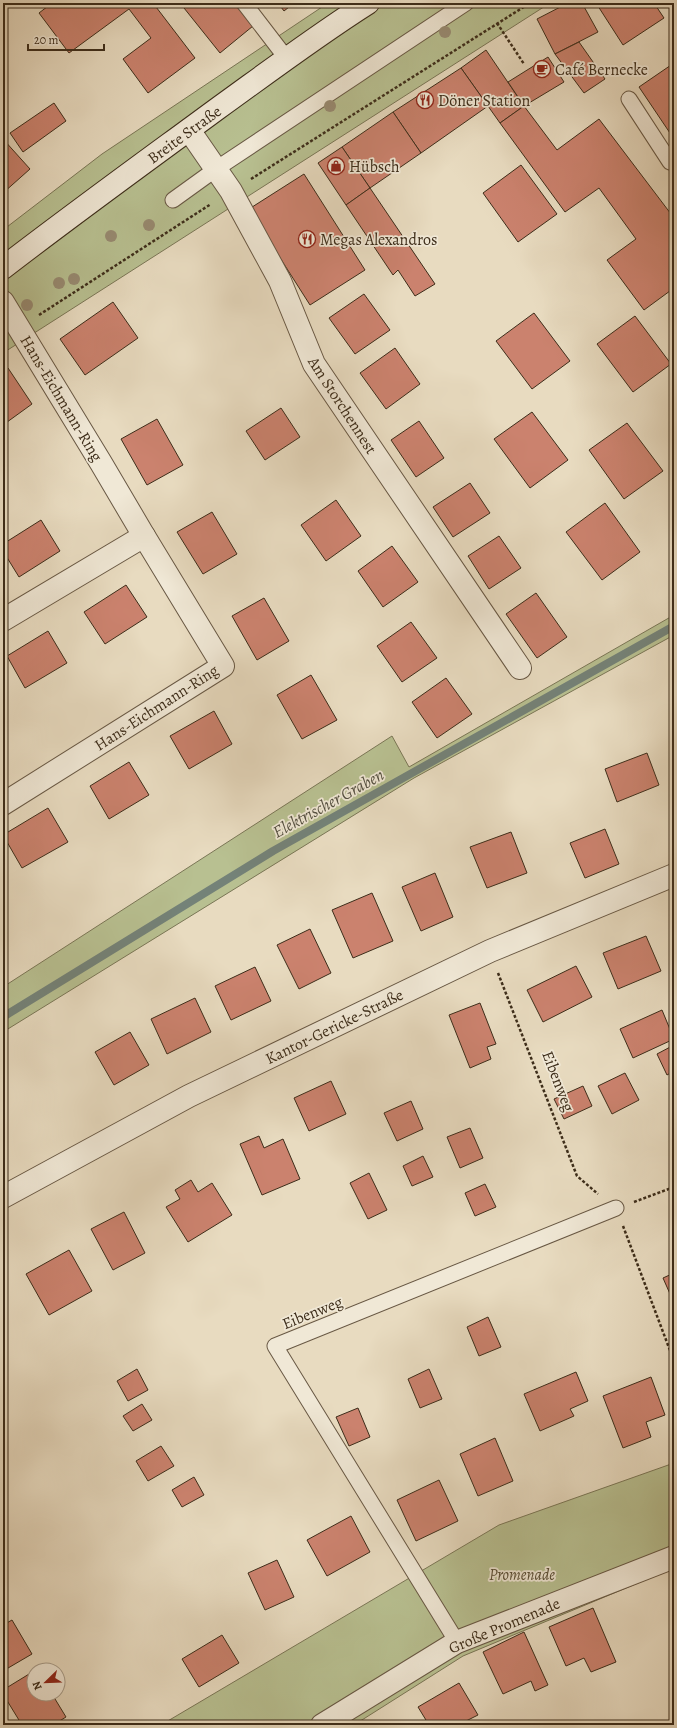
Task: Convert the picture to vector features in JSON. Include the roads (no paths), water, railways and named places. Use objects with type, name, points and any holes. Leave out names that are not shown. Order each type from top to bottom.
[{"type":"street","name":"Breite Straße","points":[[3,268],[61,223],[360,5]]},
{"type":"street","name":"Am Storchennest","points":[[189,130],[231,191],[280,281],[314,364],[520,668]]},
{"type":"street","name":"Hans-Eichmann-Ring","points":[[3,302],[223,666],[3,804]]},
{"type":"street","points":[[3,620],[144,536]]},
{"type":"street","name":"Kantor-Gericke-Straße","points":[[3,1197],[189,1096],[490,951],[674,875]]},
{"type":"street","name":"Große Promenade","points":[[322,1725],[457,1642],[674,1557]]},
{"type":"lane","points":[[244,3],[287,59]]},
{"type":"lane","points":[[173,200],[216,169],[466,3]]},
{"type":"lane","points":[[629,99],[670,162],[674,160]]},
{"type":"lane","name":"Eibenweg","points":[[457,1642],[275,1346],[616,1208]]},
{"type":"waterway","name":"Elektrischer Graben","points":[[3,1017],[273,851],[674,626]]},
{"type":"place","name":"Café Bernecke","points":[[542,69]]},
{"type":"place","name":"Döner Station","points":[[425,100]]},
{"type":"place","name":"Hübsch","points":[[336,166]]},
{"type":"place","name":"Megas Alexandros","points":[[307,239]]},
{"type":"park label","name":"Promenade","points":[[522,1574]]}]
